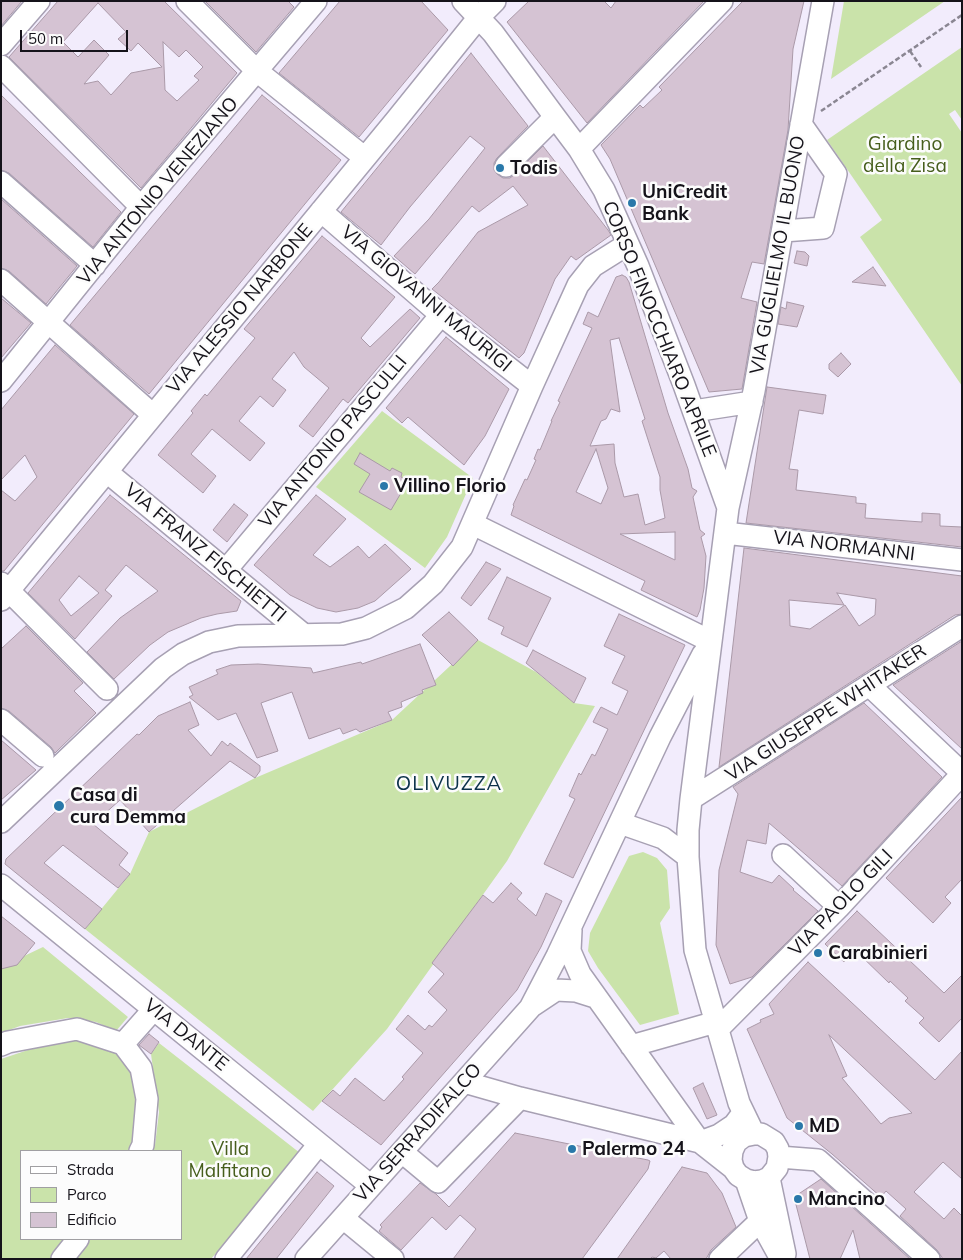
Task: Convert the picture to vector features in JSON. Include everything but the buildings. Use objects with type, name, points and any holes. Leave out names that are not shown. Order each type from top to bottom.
[{"type":"street","points":[[1,45],[39,1]]},
{"type":"street","points":[[187,1],[257,71],[365,158]]},
{"type":"street","name":"VIA ANTONIO VENEZIANO","points":[[1,382],[141,207],[316,1]]},
{"type":"street","name":"CORSO FINOCCHIARO APRILE","points":[[463,1],[479,17],[579,148],[604,190],[628,244],[694,411],[728,508],[691,800],[688,857],[695,950],[743,1114],[754,1134]]},
{"type":"street","name":"VIA ALESSIO NARBONE","points":[[4,591],[107,472],[479,17],[496,1]]},
{"type":"street","points":[[579,148],[722,1]]},
{"type":"street","name":"VIA GUGLIELMO IL BUONO","points":[[728,508],[752,402],[823,1]]},
{"type":"street","points":[[1,66],[141,207]]},
{"type":"street","points":[[506,166],[555,117]]},
{"type":"street","points":[[783,231],[823,228],[836,174],[801,124]]},
{"type":"street","points":[[1,182],[95,265]]},
{"type":"street","name":"VIA GIOVANNI MAURIGI","points":[[321,211],[441,315],[532,386]]},
{"type":"street","points":[[1,822],[163,668],[183,654],[209,642],[238,636],[342,634],[366,628],[406,608],[433,584],[462,547],[578,285],[594,266],[628,244]]},
{"type":"street","points":[[1,280],[153,415]]},
{"type":"street","name":"VIA ANTONIO PASCULLI","points":[[226,570],[441,315]]},
{"type":"street","points":[[694,411],[752,402]]},
{"type":"street","name":"VIA FRANZ FISCHIETTI","points":[[107,472],[303,634]]},
{"type":"street","points":[[473,524],[710,640],[660,737],[571,927],[530,1008]]},
{"type":"street","name":"VIA NORMANNI","points":[[725,533],[962,560]]},
{"type":"street","points":[[4,591],[107,689]]},
{"type":"street","name":"VIA GIUSEPPE WHITAKER","points":[[691,800],[962,626]]},
{"type":"street","points":[[869,685],[962,774]]},
{"type":"street","points":[[1,720],[43,756]]},
{"type":"street","name":"VIA PAOLO GILI","points":[[717,1026],[839,907],[962,774]]},
{"type":"street","points":[[620,824],[663,838],[688,857]]},
{"type":"street","points":[[783,855],[839,907]]},
{"type":"street","name":"VIA DANTE","points":[[1,885],[371,1186]]},
{"type":"street","points":[[571,927],[570,951],[580,974],[700,1142],[739,1174],[754,1182],[769,1178],[777,1168],[778,1149],[768,1137],[761,1134],[744,1136],[736,1142],[731,1160],[739,1174],[760,1221],[781,1259]]},
{"type":"street","points":[[530,1008],[556,990],[576,991],[595,997]]},
{"type":"street","name":"VIA SERRADIFALCO","points":[[306,1259],[530,1008]]},
{"type":"street","points":[[123,1044],[154,1009]]},
{"type":"street","points":[[631,1046],[717,1026]]},
{"type":"street","points":[[1,1045],[77,1028],[123,1044],[142,1068],[147,1099],[143,1144],[140,1150]]},
{"type":"street","points":[[464,1082],[520,1098],[576,1103],[700,1142],[719,1135],[734,1125],[743,1114]]},
{"type":"street","points":[[402,1152],[438,1182],[520,1098]]},
{"type":"street","points":[[226,1259],[319,1144]]},
{"type":"street","points":[[779,1157],[818,1160],[929,1259]]},
{"type":"street","points":[[769,1178],[786,1259]]},
{"type":"street","points":[[343,1218],[393,1259]]},
{"type":"street","points":[[720,1259],[760,1221]]},
{"type":"street","points":[[62,1259],[77,1240]]},
{"type":"path","points":[[801,124],[962,15]]},
{"type":"path","points":[[910,51],[921,67]]},
{"type":"green space","points":[[844,1],[945,1],[831,79]]},
{"type":"green space","name":"Giardino della Zisa","points":[[962,47],[962,120],[955,110],[949,114],[962,133],[962,386],[860,237],[882,220],[827,140]]},
{"type":"green space","points":[[382,411],[473,478],[447,537],[425,568],[316,487]]},
{"type":"green space","points":[[478,640],[536,672],[574,703],[595,706],[507,861],[387,1029],[313,1111],[85,929],[130,874],[149,832],[255,778],[392,720]]},
{"type":"green space","points":[[643,852],[657,858],[667,870],[670,908],[660,923],[679,1014],[640,1025],[598,968],[588,951],[590,933],[629,856]]},
{"type":"green space","points":[[43,947],[128,1017],[116,1031],[96,1022],[68,1018],[20,1026],[1,1033],[1,967]]},
{"type":"green space","name":"Villa Malfitano","points":[[61,1039],[83,1039],[119,1050],[138,1092],[137,1135],[130,1150],[20,1150],[20,1240],[64,1240],[50,1259],[1,1259],[1,1059]]},
{"type":"green space","name":"Villa Malfitano","points":[[159,1043],[300,1153],[211,1259],[73,1259],[86,1240],[182,1240],[182,1150],[152,1150],[155,1145],[159,1112],[151,1054]]},
{"type":"place","name":"Todis","points":[[500,168]]},
{"type":"place","name":"UniCredit Bank","points":[[632,203]]},
{"type":"place","name":"Villino Florio","points":[[384,486]]},
{"type":"place","name":"Casa di cura Demma","points":[[59,806]]},
{"type":"place","name":"Carabinieri","points":[[818,953]]},
{"type":"place","name":"MD","points":[[799,1126]]},
{"type":"place","name":"Palermo 24","points":[[572,1149]]},
{"type":"place","name":"Mancino","points":[[798,1199]]},
{"type":"district","name":"OLIVUZZA","points":[[449,784]]}]
